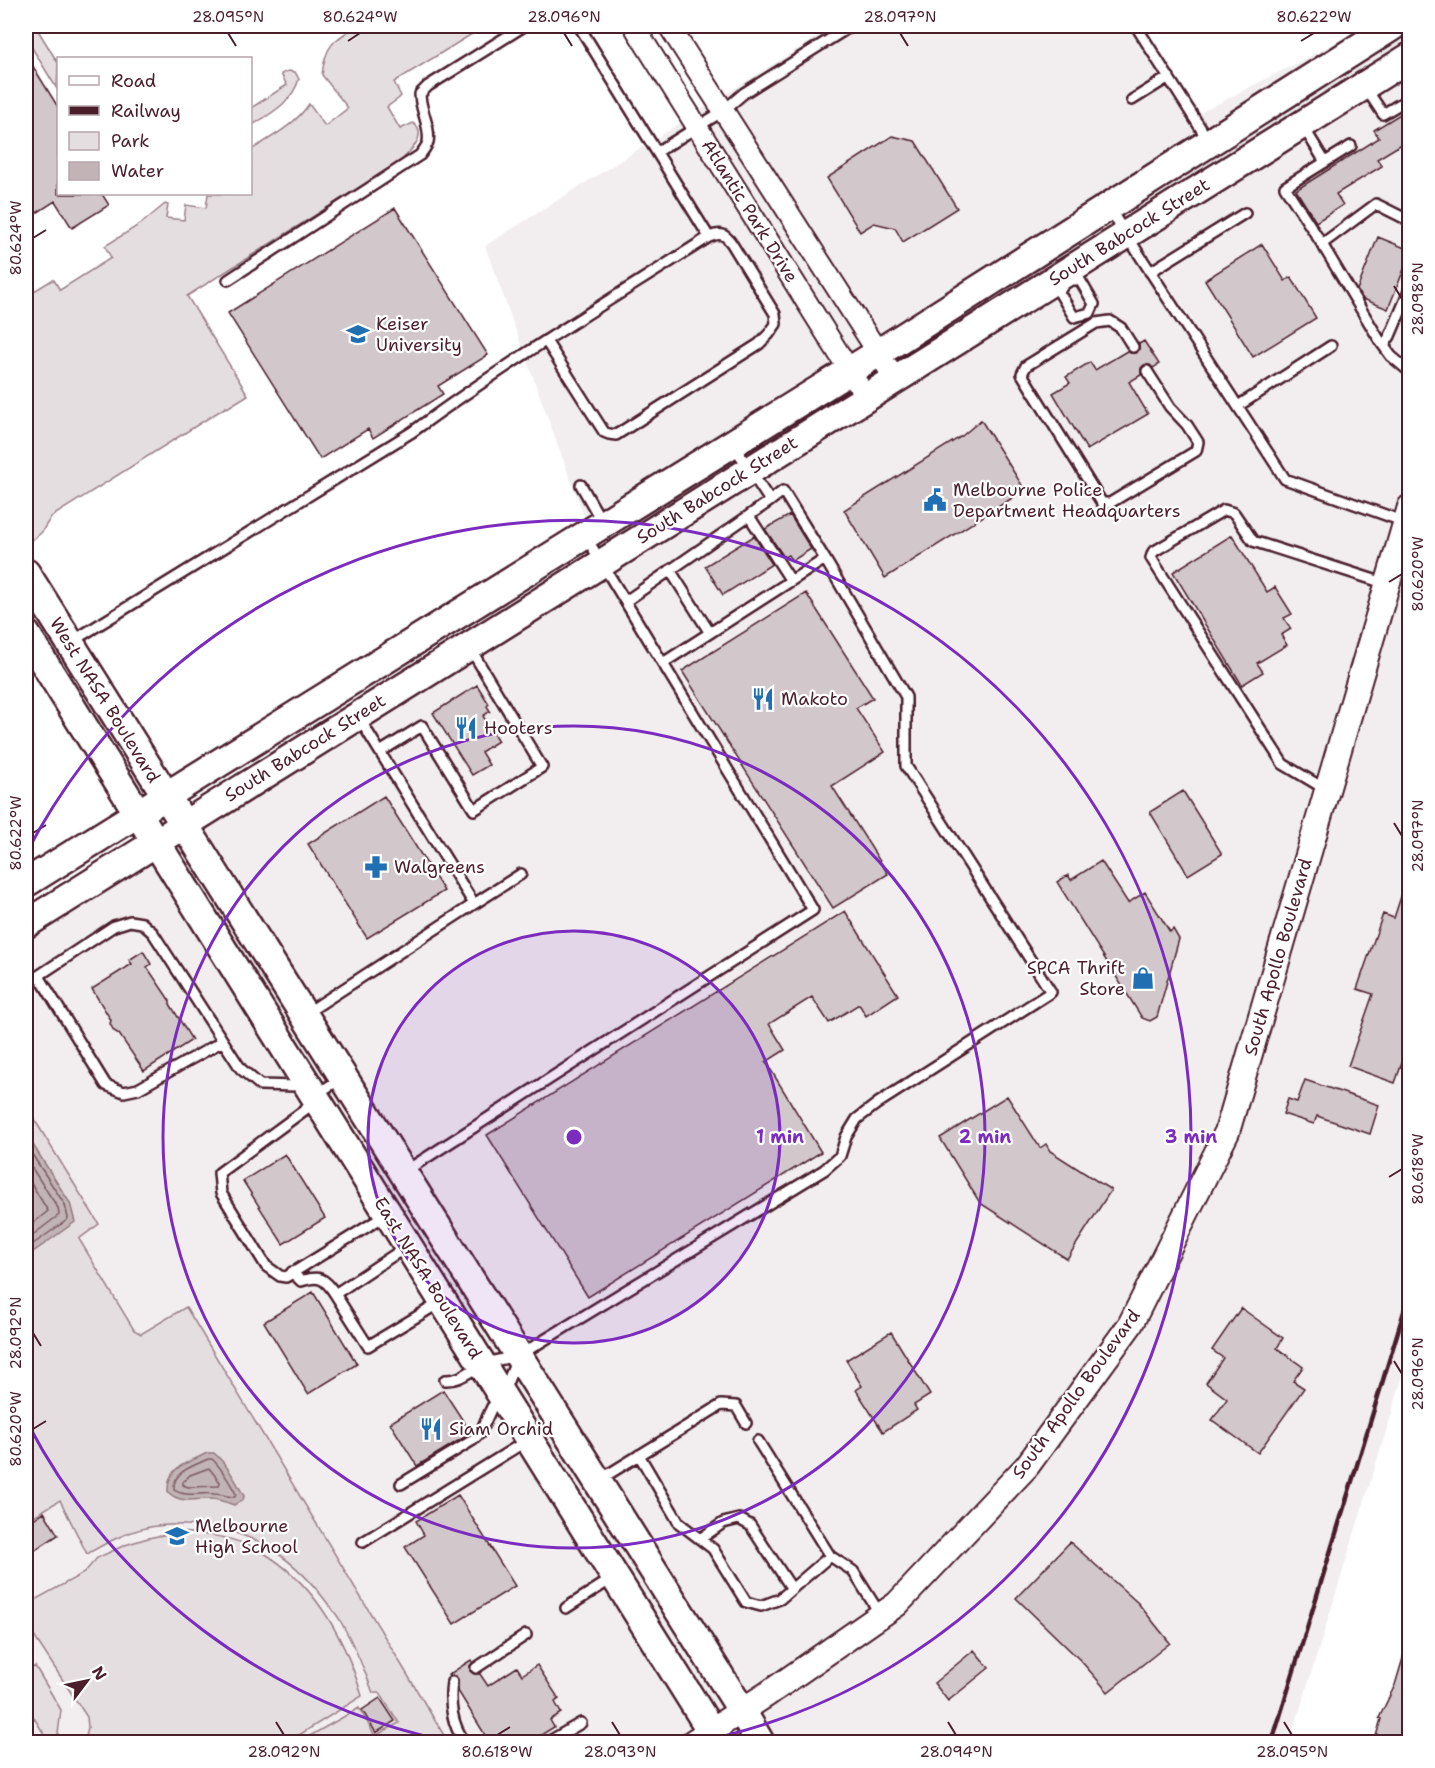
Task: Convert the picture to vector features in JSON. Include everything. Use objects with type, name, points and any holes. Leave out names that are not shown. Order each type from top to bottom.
[{"type":"main road","name":"South Babcock Street","points":[[26,924],[895,379],[1057,264],[1108,206],[1393,26]]},
{"type":"main road","name":"South Babcock Street","points":[[26,883],[878,353],[1057,264],[1126,234],[1410,57]]},
{"type":"main road","name":"West NASA Boulevard","points":[[26,573],[165,796]]},
{"type":"main road","name":"West NASA Boulevard","points":[[26,634],[138,813]]},
{"type":"main road","points":[[165,796],[183,825]]},
{"type":"main road","name":"East NASA Boulevard","points":[[138,813],[615,1576],[707,1739]]},
{"type":"main road","name":"East NASA Boulevard","points":[[183,825],[760,1743]]},
{"type":"street","name":"Atlantic Park Drive","points":[[634,26],[866,397]]},
{"type":"street","name":"Atlantic Park Drive","points":[[669,26],[895,379]]},
{"type":"street","name":"South Apollo Boulevard","points":[[707,1739],[742,1711],[897,1604],[1027,1466],[1130,1325],[1227,1132],[1407,515]]},
{"type":"lane","points":[[228,280],[420,155],[428,143],[428,136],[420,105],[420,94],[428,86],[524,26]]},
{"type":"lane","points":[[579,26],[709,237]]},
{"type":"lane","points":[[657,152],[723,111],[744,93],[851,26]]},
{"type":"lane","points":[[1136,26],[1209,141]]},
{"type":"lane","points":[[1132,100],[1169,77]]},
{"type":"lane","points":[[1364,85],[1383,114],[1410,98]]},
{"type":"lane","points":[[1301,124],[1325,162]]},
{"type":"lane","points":[[1351,146],[1285,187],[1391,356],[1410,372]]},
{"type":"lane","points":[[1322,244],[1376,204],[1410,221]]},
{"type":"lane","points":[[1108,206],[1285,479],[1407,515]]},
{"type":"lane","points":[[1150,272],[1245,213]]},
{"type":"lane","points":[[69,644],[412,432],[456,399],[546,341],[709,237],[718,234],[726,236],[775,314],[776,324],[759,344],[616,435],[604,432],[546,341]]},
{"type":"lane","points":[[1057,264],[1080,280],[1094,304],[1090,313]]},
{"type":"lane","points":[[1057,264],[1059,292],[1074,317],[1090,313]]},
{"type":"lane","points":[[1384,345],[1410,289]]},
{"type":"lane","points":[[1090,313],[1096,323]]},
{"type":"lane","points":[[1133,347],[1121,328],[1110,321],[1096,323],[1026,366],[1022,374],[1102,502],[1110,503],[1196,451],[1198,442],[1187,425],[1170,407],[1147,371]]},
{"type":"lane","points":[[1238,406],[1331,346]]},
{"type":"lane","points":[[732,444],[770,501]]},
{"type":"lane","points":[[403,1173],[813,910],[602,563],[581,485]]},
{"type":"lane","points":[[446,1380],[462,1377],[483,1365],[518,1356],[824,1170],[840,1156],[846,1137],[857,1119],[878,1102],[1051,992],[906,766],[906,697],[783,491],[626,601]]},
{"type":"lane","points":[[1327,791],[1283,764],[1151,558],[1153,552],[1224,510],[1234,513],[1253,541],[1387,584]]},
{"type":"lane","points":[[748,516],[791,581]]},
{"type":"lane","points":[[663,663],[825,559]]},
{"type":"lane","points":[[670,570],[710,633]]},
{"type":"lane","points":[[380,752],[422,726],[474,810],[542,767],[469,646]]},
{"type":"lane","points":[[357,716],[474,904]]},
{"type":"lane","points":[[303,1016],[521,874]]},
{"type":"lane","points":[[26,981],[39,976],[114,926],[130,921],[142,923],[153,933],[241,1069],[260,1085],[296,1086],[315,1095]]},
{"type":"lane","points":[[39,976],[106,1085],[124,1092],[138,1089],[223,1041]]},
{"type":"lane","points":[[342,1077],[315,1095],[306,1109],[219,1173],[220,1192],[266,1266],[280,1276],[286,1276],[388,1214]]},
{"type":"lane","points":[[334,1294],[408,1245]]},
{"type":"lane","points":[[292,1272],[301,1281],[314,1277],[328,1282],[368,1346],[443,1301]]},
{"type":"lane","points":[[401,1484],[473,1440],[480,1433],[492,1407],[502,1396],[518,1356]]},
{"type":"lane","points":[[597,1481],[721,1405],[736,1406],[746,1423]]},
{"type":"lane","points":[[363,1542],[559,1421]]},
{"type":"lane","points":[[758,1441],[830,1556],[853,1572],[881,1616]]},
{"type":"lane","points":[[639,1455],[679,1523],[713,1549],[746,1602],[761,1606],[780,1599],[830,1556]]},
{"type":"lane","points":[[700,1539],[723,1523],[739,1519],[750,1525],[792,1589]]},
{"type":"lane","points":[[566,1608],[615,1576]]},
{"type":"lane","points":[[476,1668],[526,1635]]},
{"type":"lane","points":[[452,1682],[449,1699],[460,1736],[465,1743]]},
{"type":"lane","points":[[548,1743],[581,1723]]},
{"type":"shaded area","points":[[834,26],[1145,26],[1200,113],[1368,26],[1409,26],[1409,1357],[1290,1742],[26,1742],[26,923],[601,563],[485,246]]},
{"type":"green space","points":[[357,26],[485,26],[394,82],[401,96],[387,107],[400,129],[413,123],[419,133],[419,138],[413,148],[401,161],[187,296],[248,395],[51,517],[41,533],[29,542],[26,535],[26,296],[52,280],[60,290],[111,258],[105,246],[142,223],[165,204],[168,205],[166,218],[184,220],[186,205],[206,208],[208,195],[252,195],[252,149],[290,124],[309,104],[325,126],[348,108],[322,75],[328,50],[342,35]]},
{"type":"green space","points":[[36,27],[57,61],[57,89],[26,38],[26,34]]},
{"type":"green space","points":[[288,71],[295,72],[299,79],[296,87],[280,107],[252,125],[252,107],[287,85],[281,74]]},
{"type":"green space","points":[[26,1106],[99,1224],[79,1239],[134,1330],[141,1334],[186,1307],[448,1742],[299,1742],[359,1708],[375,1736],[399,1723],[380,1693],[373,1693],[346,1631],[335,1613],[297,1568],[264,1545],[228,1531],[208,1527],[172,1525],[132,1532],[87,1554],[60,1500],[26,1521]]},
{"type":"green space","points":[[178,1532],[211,1535],[253,1547],[281,1565],[298,1580],[325,1614],[337,1634],[362,1696],[290,1742],[85,1742],[87,1717],[26,1624],[26,1608],[29,1603],[84,1573],[97,1558],[125,1545]]},
{"type":"green space","points":[[35,1666],[61,1710],[57,1742],[49,1742],[26,1705],[26,1672]]},
{"type":"water","points":[[26,1134],[70,1203],[75,1222],[26,1257]]},
{"type":"water","points":[[207,1453],[214,1453],[227,1467],[244,1496],[243,1500],[234,1505],[213,1499],[182,1499],[168,1492],[171,1476],[180,1466]]},
{"type":"building","points":[[26,55],[57,105],[57,195],[103,195],[109,205],[72,228],[55,201],[26,220]]},
{"type":"building","points":[[1410,108],[1410,139],[1377,159],[1382,166],[1336,194],[1343,205],[1316,222],[1296,190],[1379,138],[1374,130]]},
{"type":"building","points":[[892,136],[915,141],[957,208],[903,242],[895,228],[874,223],[860,232],[827,178]]},
{"type":"building","name":"Keiser University","points":[[395,208],[488,355],[438,386],[443,394],[373,438],[368,429],[320,459],[228,313]]},
{"type":"building","points":[[1378,237],[1410,250],[1388,309],[1363,299],[1357,290]]},
{"type":"building","points":[[1262,244],[1285,281],[1291,277],[1316,318],[1253,357],[1205,280]]},
{"type":"building","points":[[1144,341],[1159,364],[1153,368],[1150,365],[1144,365],[1141,368],[1141,375],[1129,382],[1148,414],[1087,450],[1053,393],[1070,383],[1066,377],[1090,362],[1095,370],[1127,351],[1136,353],[1139,350],[1139,344]]},
{"type":"building","name":"Melbourne Police Department Headquarters","points":[[981,420],[1025,490],[885,578],[844,510],[962,436]]},
{"type":"building","points":[[790,515],[811,549],[792,561],[788,555],[784,557],[765,529]]},
{"type":"building","points":[[1232,535],[1267,592],[1275,587],[1292,614],[1284,618],[1291,629],[1281,635],[1287,645],[1257,663],[1263,672],[1242,685],[1173,572]]},
{"type":"building","points":[[754,536],[772,564],[723,595],[705,566]]},
{"type":"building","points":[[806,593],[873,698],[856,708],[885,752],[832,786],[888,874],[833,908],[682,671]]},
{"type":"building","name":"Hooters","points":[[477,685],[489,704],[487,706],[490,711],[483,716],[498,741],[481,752],[489,765],[472,775],[433,713]]},
{"type":"building","points":[[1183,791],[1222,854],[1188,875],[1150,812]]},
{"type":"building","name":"Walgreens","points":[[384,796],[444,891],[367,938],[308,844]]},
{"type":"building","name":"SPCA Thrift Store","points":[[1101,861],[1128,903],[1145,892],[1170,932],[1173,929],[1179,939],[1157,1017],[1150,1021],[1142,1018],[1057,882],[1068,875],[1071,880]]},
{"type":"building","points":[[1407,878],[1410,879],[1410,1040],[1395,1083],[1348,1066],[1373,994],[1357,989],[1383,914],[1394,918]]},
{"type":"building","points":[[845,911],[898,995],[866,1016],[859,1004],[829,1023],[812,997],[769,1024],[785,1050],[766,1062],[821,1152],[588,1297],[487,1135]]},
{"type":"building","points":[[143,951],[151,964],[147,967],[192,1040],[144,1071],[119,1034],[114,1031],[110,1024],[111,1020],[92,989],[132,964],[129,960]]},
{"type":"building","points":[[1305,1080],[1379,1105],[1370,1134],[1317,1116],[1314,1124],[1283,1114],[1288,1099],[1297,1102]]},
{"type":"building","points":[[1007,1096],[1040,1148],[1046,1144],[1050,1151],[1111,1190],[1067,1259],[980,1203],[940,1138]]},
{"type":"building","points":[[285,1154],[325,1218],[283,1244],[243,1181]]},
{"type":"building","points":[[313,1292],[357,1364],[308,1394],[264,1322]]},
{"type":"building","points":[[1241,1308],[1283,1338],[1277,1348],[1303,1367],[1293,1381],[1304,1388],[1258,1453],[1212,1420],[1227,1399],[1206,1383],[1223,1358],[1212,1350]]},
{"type":"building","points":[[891,1332],[930,1395],[914,1405],[917,1410],[883,1432],[856,1390],[862,1386],[846,1360]]},
{"type":"building","name":"Siam Orchid","points":[[443,1390],[471,1433],[417,1466],[390,1423]]},
{"type":"building","points":[[458,1495],[515,1586],[454,1624],[405,1547],[424,1535],[416,1521]]},
{"type":"building","points":[[44,1512],[58,1535],[26,1556],[26,1524]]},
{"type":"building","points":[[1070,1542],[1138,1603],[1170,1643],[1108,1692],[1081,1661],[1016,1598]]},
{"type":"building","points":[[1406,1648],[1410,1648],[1410,1727],[1402,1743],[1374,1743],[1381,1719],[1379,1718],[1395,1685]]},
{"type":"building","points":[[974,1650],[989,1668],[948,1701],[934,1683]]},
{"type":"building","points":[[471,1660],[473,1662],[470,1671],[480,1674],[488,1686],[517,1667],[522,1675],[537,1665],[559,1699],[555,1702],[561,1713],[550,1720],[554,1727],[528,1743],[490,1743],[458,1691],[458,1679],[448,1675]]},
{"type":"building","points":[[380,1698],[395,1721],[376,1733],[362,1710]]},
{"type":"railway","points":[[1272,1742],[1410,1292]]},
{"type":"place","name":"Keiser University","points":[[358,334]]},
{"type":"place","name":"Melbourne Police Department Headquarters","points":[[935,500]]},
{"type":"place","name":"Makoto","points":[[763,699]]},
{"type":"place","name":"Hooters","points":[[466,728]]},
{"type":"place","name":"Walgreens","points":[[376,867]]},
{"type":"place","name":"SPCA Thrift Store","points":[[1143,978]]},
{"type":"place","name":"Siam Orchid","points":[[431,1429]]},
{"type":"place","name":"Melbourne High School","points":[[177,1536]]}]
